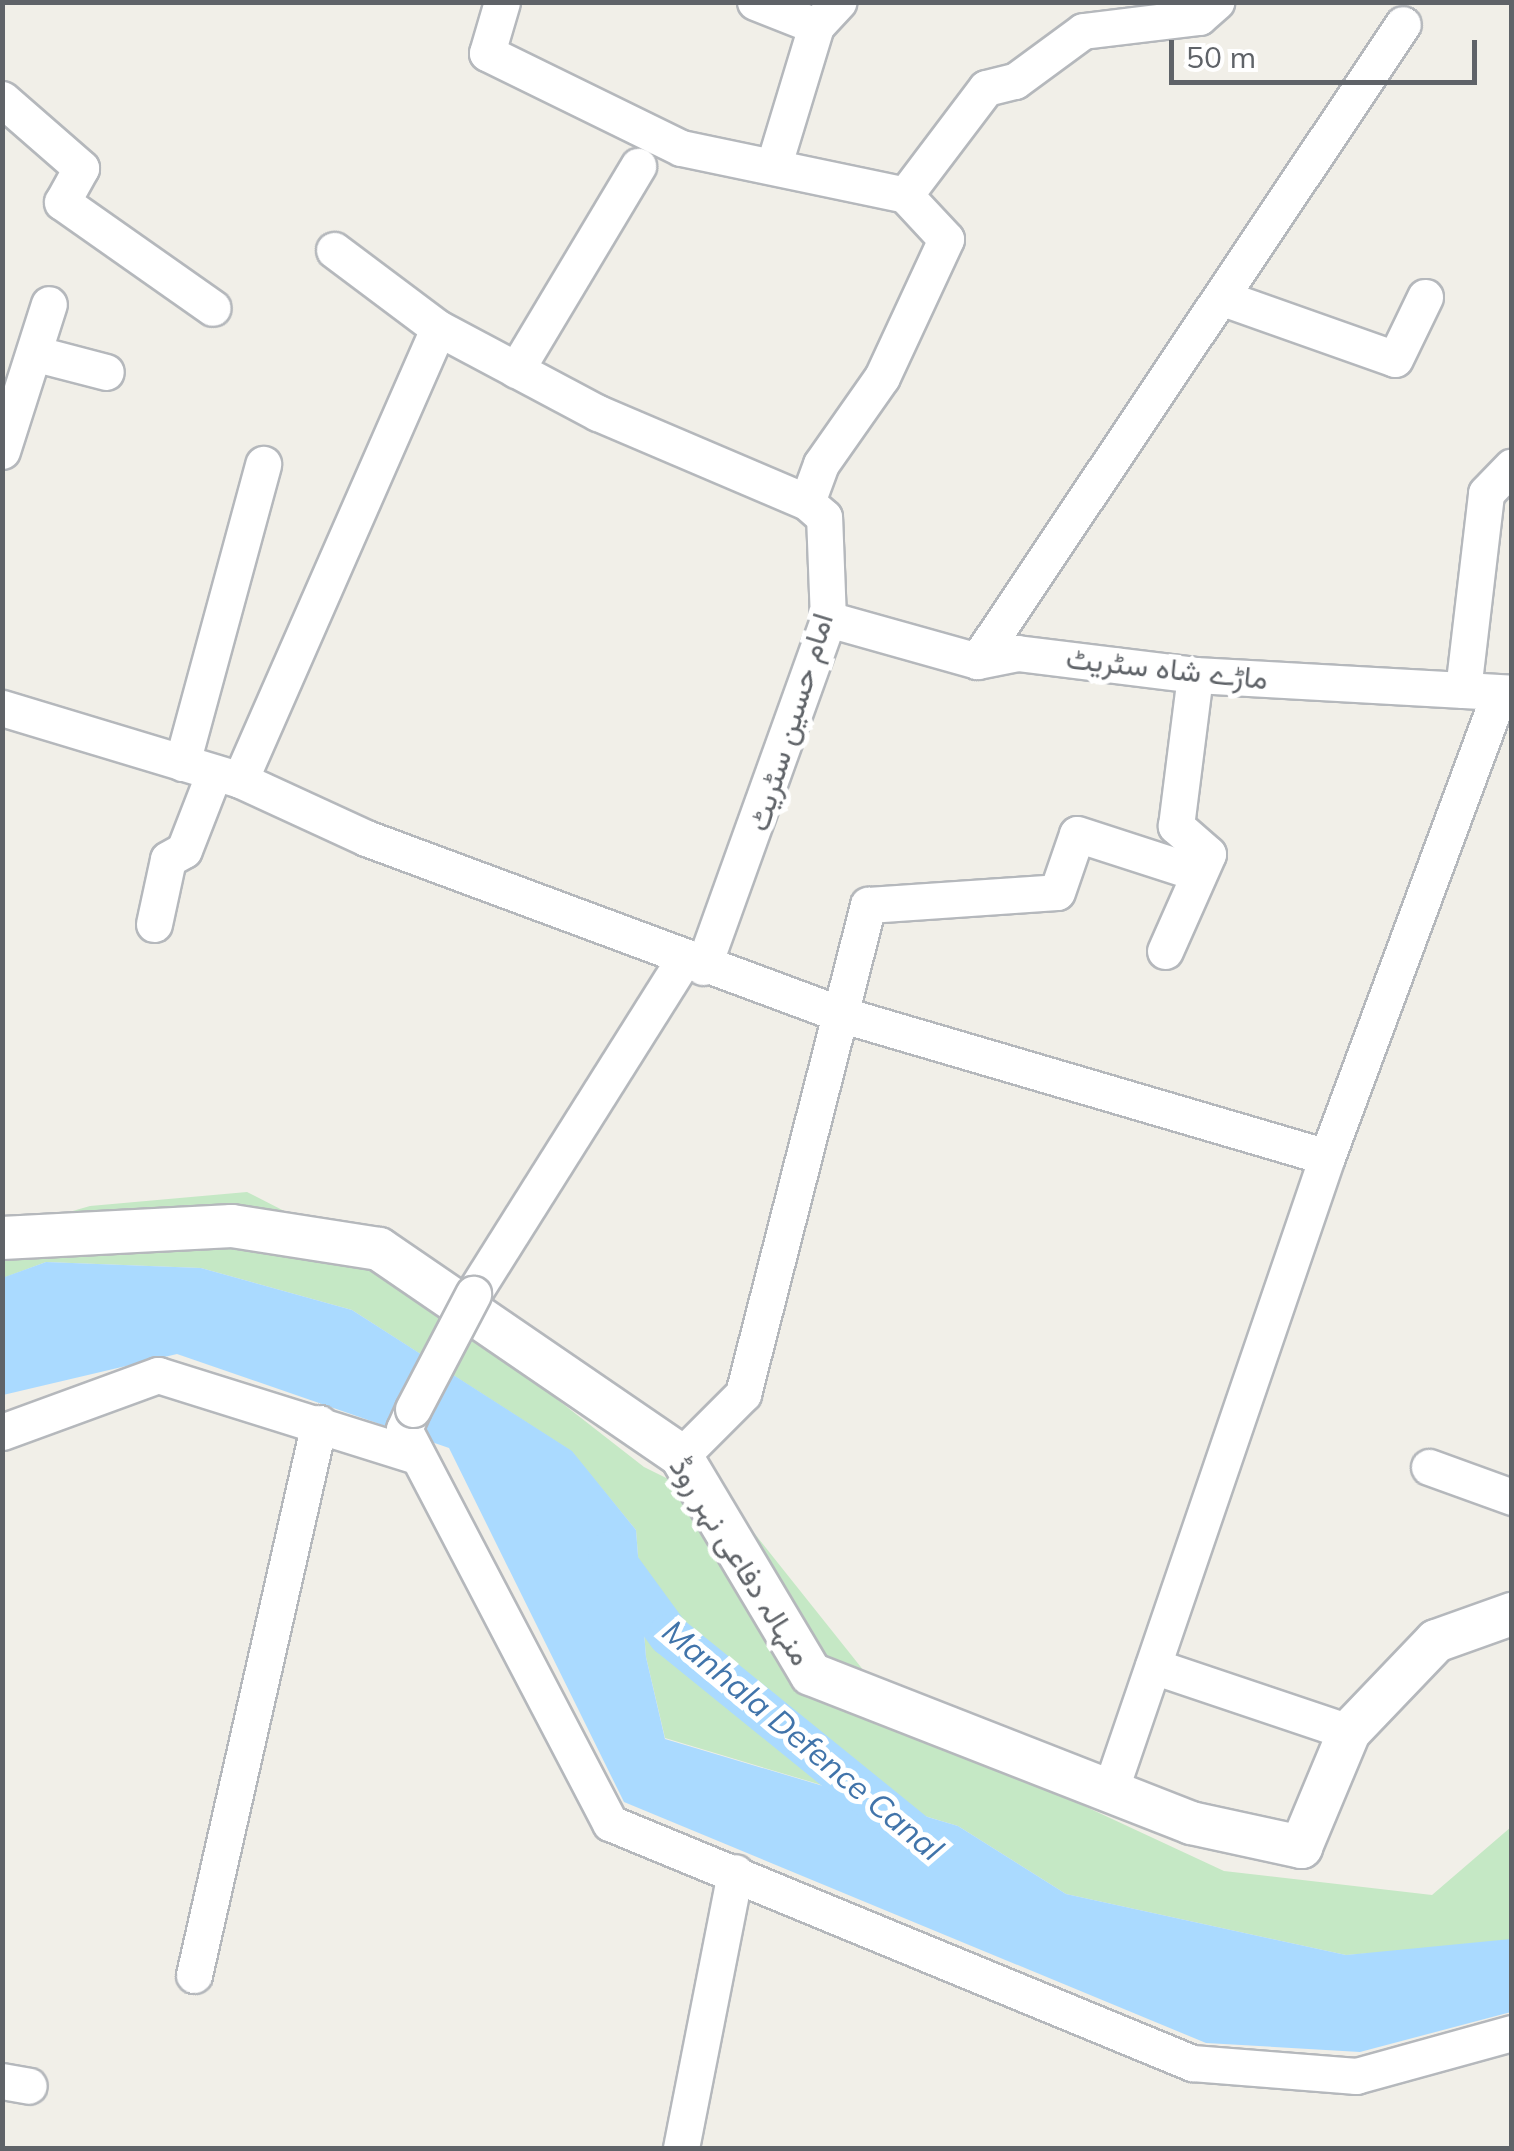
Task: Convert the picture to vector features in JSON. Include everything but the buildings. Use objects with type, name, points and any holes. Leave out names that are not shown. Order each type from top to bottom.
[{"type":"street","points":[[334,250],[438,328],[516,370],[807,502],[821,464],[882,377],[946,239],[906,196],[681,148],[486,53],[502,2]]},
{"type":"street","points":[[755,2],[827,14],[775,161]]},
{"type":"street","points":[[906,196],[986,88],[1015,81],[1083,31],[1199,17],[1216,2]]},
{"type":"street","points":[[976,661],[1404,24]]},
{"type":"street","points":[[2,99],[81,168],[62,202],[214,308]]},
{"type":"street","points":[[516,370],[638,166]]},
{"type":"street","points":[[1222,298],[1395,359],[1425,297]]},
{"type":"street","points":[[2,451],[37,354],[49,304]]},
{"type":"street","points":[[154,924],[168,859],[184,850],[212,772],[438,328]]},
{"type":"street","points":[[37,354],[106,372]]},
{"type":"street","points":[[212,772],[263,464]]},
{"type":"street","points":[[1463,690],[1486,493],[1512,466]]},
{"type":"street","name":"امام حسین سٹریٹ","points":[[417,1456],[404,1429],[472,1294],[693,964],[828,619],[824,518],[807,502]]},
{"type":"street","name":"ماڑے شاہ سٹریٹ","points":[[828,619],[976,661],[1018,653],[1195,675],[1506,694]]},
{"type":"street","points":[[1165,950],[1208,854],[1176,826],[1195,675]]},
{"type":"street","points":[[1110,1791],[1327,1157],[1506,694]]},
{"type":"street","points":[[2,708],[212,772],[693,964],[844,1015],[1327,1157]]},
{"type":"street","points":[[681,1456],[743,1394],[844,1015],[868,906],[1057,892],[1077,834],[1198,873]]},
{"type":"street","name":"منہالہ دفاعی نہر روڈ","points":[[2,1238],[232,1226],[379,1249],[681,1456],[812,1674],[1191,1824],[1301,1847],[1349,1732],[1436,1641],[1512,1614]]},
{"type":"street","points":[[2,1432],[158,1375],[417,1456],[610,1823],[1192,2063],[1356,2076],[1512,2033]]},
{"type":"street","points":[[194,1975],[319,1423]]},
{"type":"street","points":[[1430,1467],[1512,1498]]},
{"type":"street","points":[[1153,1666],[1349,1732]]},
{"type":"street","points":[[681,2148],[735,1872]]},
{"type":"green space","points":[[247,1192],[376,1258],[644,1467],[739,1514],[864,1671],[981,1758],[1224,1871],[1432,1895],[1511,1827],[1509,1943],[1346,1955],[1066,1894],[958,1826],[665,1738],[646,1657],[636,1530],[571,1451],[352,1310],[201,1268],[46,1262],[3,1278],[3,1231],[90,1206]]},
{"type":"water","points":[[46,1262],[201,1268],[352,1310],[572,1451],[636,1530],[646,1657],[665,1739],[958,1826],[1066,1894],[1346,1955],[1511,1939],[1511,2012],[1360,2052],[1206,2043],[624,1802],[449,1448],[177,1354],[3,1395],[2,1278]]},
{"type":"waterway","name":"Manhala Defence Canal","points":[[609,1553],[669,1635],[920,1838]]}]
